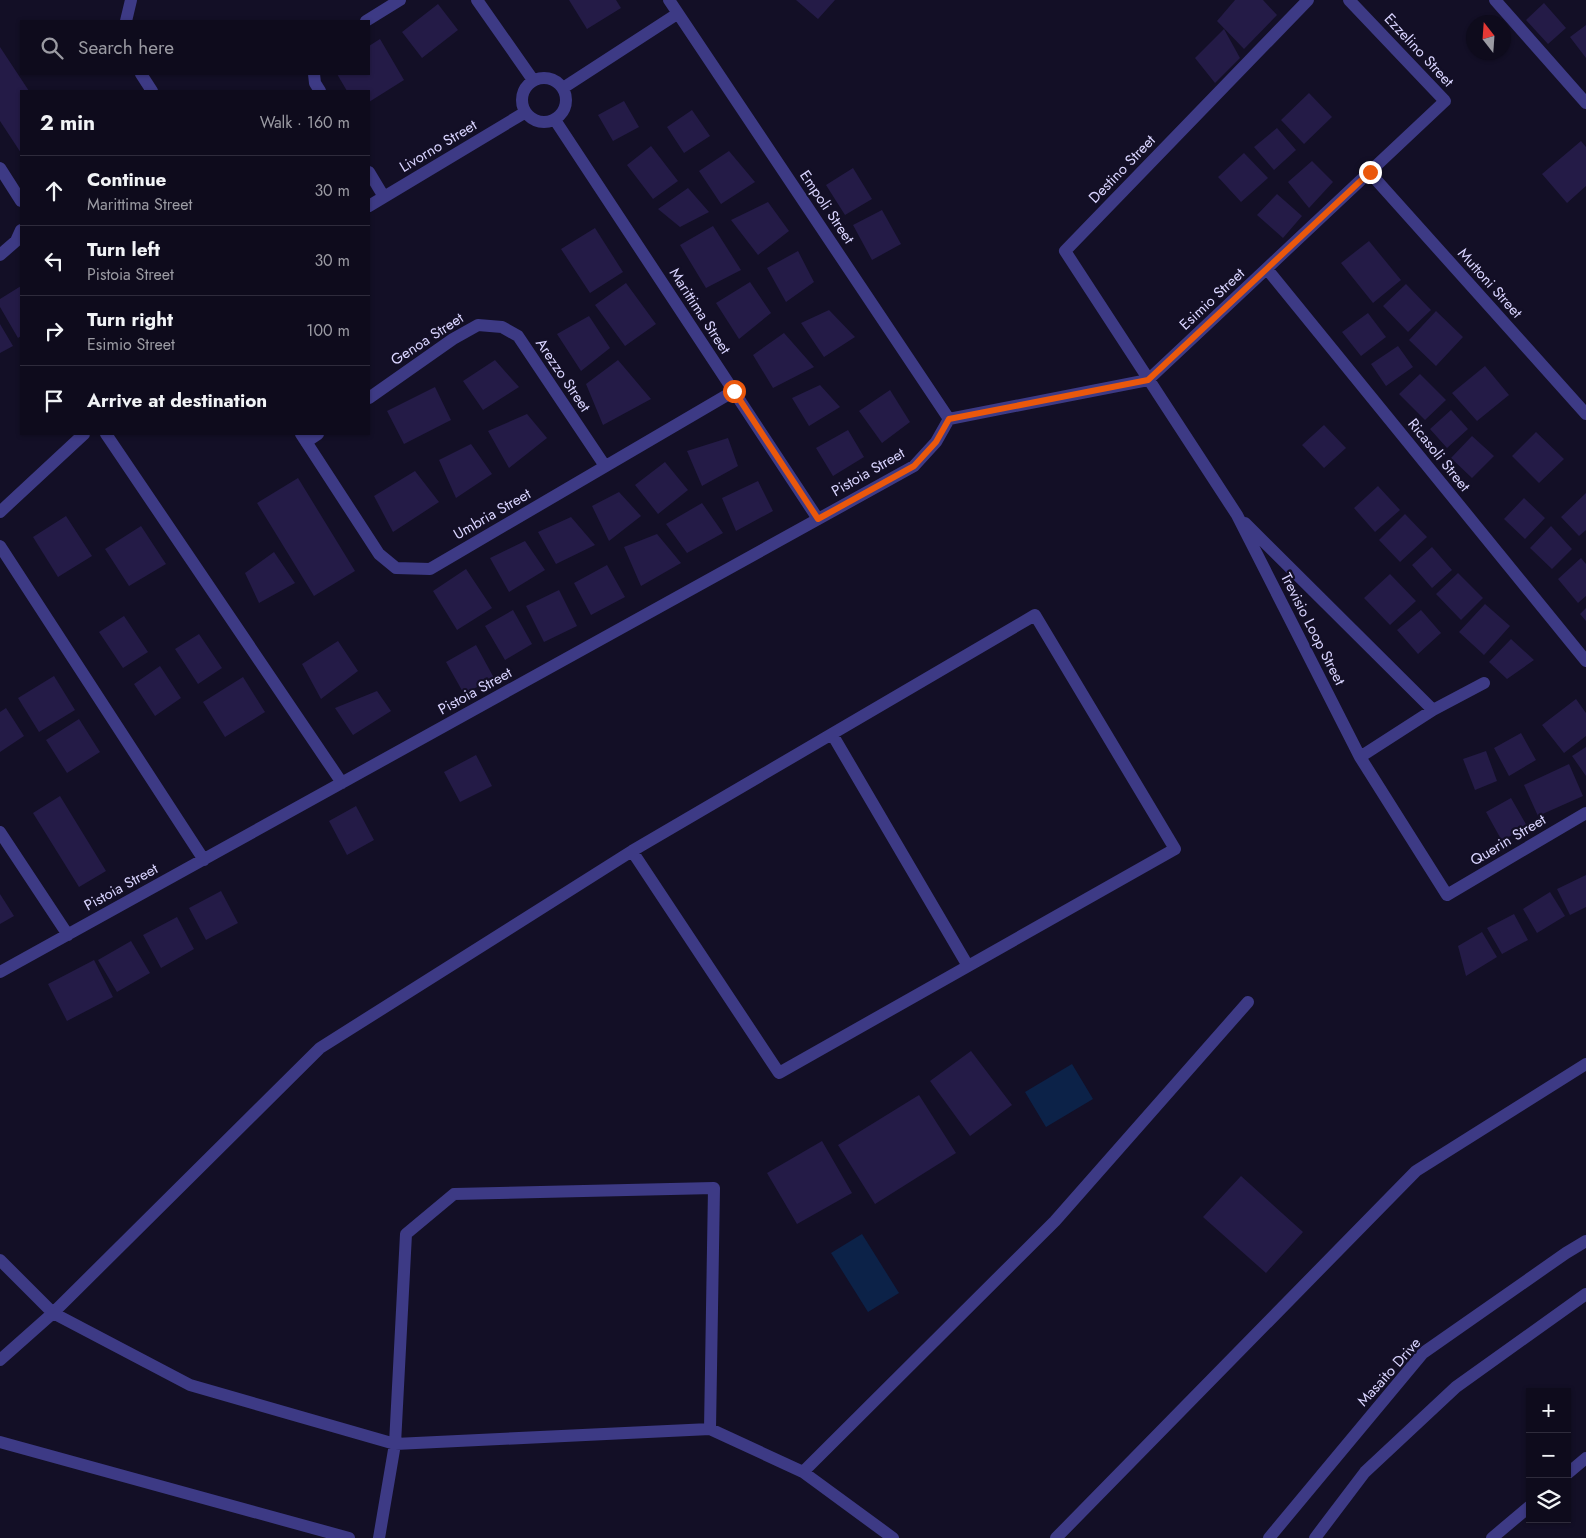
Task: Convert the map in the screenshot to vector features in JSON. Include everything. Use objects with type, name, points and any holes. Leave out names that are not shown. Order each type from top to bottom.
[{"type":"street","points":[[126,20],[131,0]]},
{"type":"street","points":[[368,20],[400,0]]},
{"type":"street","points":[[477,0],[533,80]]},
{"type":"street","name":"Empoli Street","points":[[669,0],[949,419]]},
{"type":"street","name":"Destino Street","points":[[1148,380],[1065,251],[1308,0]]},
{"type":"street","name":"Ezzelino Street","points":[[1350,0],[1445,101]]},
{"type":"street","points":[[1495,0],[1586,102]]},
{"type":"street","points":[[564,88],[678,14]]},
{"type":"street","points":[[142,75],[151,90]]},
{"type":"street","points":[[314,75],[315,83],[319,90]]},
{"type":"street","points":[[550,78],[564,88],[566,106],[555,120],[538,123],[524,113],[522,94],[533,80],[550,78]]},
{"type":"street","name":"Esimio Street","points":[[1148,380],[1445,101]]},
{"type":"street","name":"Livorno Street","points":[[370,205],[524,113]]},
{"type":"street","name":"Marittima Street","points":[[555,120],[818,519]]},
{"type":"street","points":[[0,168],[20,199]]},
{"type":"street","name":"Muttoni Street","points":[[1370,172],[1586,414]]},
{"type":"street","points":[[370,174],[384,197]]},
{"type":"street","points":[[0,255],[16,241],[20,232]]},
{"type":"street","name":"Ricasoli Street","points":[[1267,269],[1586,660]]},
{"type":"street","name":"Genoa Street","points":[[370,397],[453,339],[478,325]]},
{"type":"street","name":"Arezzo Street","points":[[478,325],[502,327],[518,336],[605,466]]},
{"type":"street","points":[[949,419],[1148,380]]},
{"type":"street","name":"Trevisio Loop Street","points":[[1148,380],[1237,516],[1360,757],[1447,895]]},
{"type":"street","name":"Umbria Street","points":[[303,438],[380,554],[396,568],[430,569],[734,391]]},
{"type":"street","name":"Pistoia Street","points":[[0,972],[914,466],[936,442],[949,419]]},
{"type":"street","points":[[0,512],[83,435]]},
{"type":"street","points":[[107,435],[342,783]]},
{"type":"street","points":[[1237,516],[1433,710]]},
{"type":"street","points":[[0,546],[204,860]]},
{"type":"street","points":[[0,1360],[54,1313],[320,1048],[632,850],[1035,615],[1175,849],[779,1073],[632,850]]},
{"type":"street","points":[[1360,757],[1433,710],[1484,683]]},
{"type":"street","points":[[832,734],[968,966]]},
{"type":"street","name":"Querin Street","points":[[1447,895],[1586,813]]},
{"type":"street","points":[[0,832],[68,935]]},
{"type":"street","points":[[803,1472],[1055,1221],[1248,1002]]},
{"type":"street","points":[[1056,1538],[1416,1172],[1586,1064]]},
{"type":"street","points":[[379,1538],[395,1444],[406,1234],[454,1194],[714,1188],[710,1429]]},
{"type":"street","name":"Masaito Drive","points":[[1269,1538],[1424,1354],[1566,1253],[1586,1241]]},
{"type":"street","points":[[0,1260],[54,1313],[190,1385],[395,1444],[710,1429],[803,1472],[893,1538]]},
{"type":"street","points":[[1315,1538],[1365,1472],[1456,1387],[1586,1294]]},
{"type":"street","points":[[0,1442],[349,1538]]},
{"type":"street","points":[[1571,1471],[1586,1458]]},
{"type":"street","points":[[1492,1538],[1526,1509]]},
{"type":"water","points":[[1072,1064],[1093,1099],[1046,1127],[1025,1092]]},
{"type":"water","points":[[862,1234],[899,1293],[868,1312],[831,1253]]},
{"type":"building","points":[[569,0],[616,0],[621,8],[587,29]]},
{"type":"building","points":[[796,0],[835,0],[818,19]]},
{"type":"building","points":[[1235,0],[1263,0],[1277,15],[1244,49],[1217,21]]},
{"type":"building","points":[[1544,3],[1566,28],[1548,44],[1526,20]]},
{"type":"building","points":[[438,4],[458,30],[422,58],[402,32]]},
{"type":"building","points":[[1586,25],[1586,58],[1570,37]]},
{"type":"building","points":[[1224,29],[1240,58],[1215,83],[1195,58]]},
{"type":"building","points":[[380,39],[404,80],[370,101],[370,90],[346,90],[338,75],[370,75],[370,45]]},
{"type":"building","points":[[0,47],[28,90],[20,90],[20,151],[0,121]]},
{"type":"building","points":[[1309,93],[1332,117],[1304,144],[1281,120]]},
{"type":"building","points":[[624,101],[639,127],[613,141],[598,115]]},
{"type":"building","points":[[692,110],[710,136],[684,153],[667,127]]},
{"type":"building","points":[[1277,128],[1296,150],[1274,170],[1254,147]]},
{"type":"building","points":[[1581,141],[1586,147],[1586,186],[1567,203],[1542,174]]},
{"type":"building","points":[[651,146],[678,181],[653,199],[627,165]]},
{"type":"building","points":[[729,151],[755,182],[721,204],[699,171]]},
{"type":"building","points":[[1244,153],[1268,178],[1241,202],[1218,177]]},
{"type":"building","points":[[1312,161],[1333,182],[1309,208],[1288,182]]},
{"type":"building","points":[[853,168],[872,199],[845,215],[826,185]]},
{"type":"building","points":[[688,188],[709,212],[680,227],[658,209]]},
{"type":"building","points":[[1277,194],[1302,216],[1283,238],[1257,215]]},
{"type":"building","points":[[768,202],[789,231],[758,255],[731,220]]},
{"type":"building","points":[[882,210],[901,244],[872,260],[853,225]]},
{"type":"building","points":[[713,226],[741,270],[706,288],[680,245]]},
{"type":"building","points":[[595,228],[623,272],[590,293],[561,249]]},
{"type":"building","points":[[1369,241],[1401,280],[1373,303],[1341,263]]},
{"type":"building","points":[[798,251],[814,282],[786,302],[767,268]]},
{"type":"building","points":[[750,282],[771,313],[739,339],[716,303]]},
{"type":"building","points":[[626,283],[656,324],[625,346],[595,305]]},
{"type":"building","points":[[1406,284],[1431,310],[1408,332],[1383,306]]},
{"type":"building","points":[[20,287],[20,337],[18,338],[0,307],[0,299]]},
{"type":"building","points":[[829,310],[855,337],[824,357],[801,323]]},
{"type":"building","points":[[1436,311],[1463,337],[1436,366],[1409,340]]},
{"type":"building","points":[[1368,313],[1386,337],[1361,356],[1342,332]]},
{"type":"building","points":[[589,316],[610,348],[581,371],[557,334]]},
{"type":"building","points":[[0,324],[13,346],[0,353]]},
{"type":"building","points":[[784,333],[814,367],[773,388],[753,355]]},
{"type":"building","points":[[1398,346],[1413,367],[1386,386],[1371,364]]},
{"type":"building","points":[[495,360],[519,387],[483,410],[463,381]]},
{"type":"building","points":[[618,360],[651,399],[603,425],[586,384]]},
{"type":"building","points":[[1485,366],[1509,395],[1477,421],[1452,393]]},
{"type":"building","points":[[1420,374],[1446,400],[1425,420],[1399,394]]},
{"type":"building","points":[[820,385],[840,407],[809,426],[792,398]]},
{"type":"building","points":[[435,387],[451,420],[404,444],[387,411]]},
{"type":"building","points":[[890,390],[910,422],[882,443],[859,411]]},
{"type":"building","points":[[1451,410],[1468,429],[1447,448],[1430,429]]},
{"type":"building","points":[[527,414],[547,438],[509,468],[488,431]]},
{"type":"building","points":[[1324,425],[1346,448],[1324,468],[1302,445]]},
{"type":"building","points":[[848,430],[864,457],[833,476],[816,448]]},
{"type":"building","points":[[1536,432],[1564,459],[1539,483],[1512,456]]},
{"type":"building","points":[[1472,436],[1494,456],[1472,478],[1451,458]]},
{"type":"building","points":[[728,438],[738,466],[702,486],[687,451]]},
{"type":"building","points":[[471,444],[492,474],[456,498],[439,460]]},
{"type":"building","points":[[665,462],[688,490],[658,514],[635,485]]},
{"type":"building","points":[[415,471],[439,502],[393,532],[374,496]]},
{"type":"building","points":[[298,478],[355,571],[314,596],[257,503]]},
{"type":"building","points":[[758,481],[773,511],[736,531],[722,498]]},
{"type":"building","points":[[1378,486],[1400,510],[1375,532],[1354,508]]},
{"type":"building","points":[[619,492],[641,516],[609,541],[592,506]]},
{"type":"building","points":[[1586,493],[1586,530],[1579,536],[1561,517]]},
{"type":"building","points":[[1524,498],[1545,518],[1525,539],[1504,519]]},
{"type":"building","points":[[702,503],[723,533],[687,553],[666,524]]},
{"type":"building","points":[[1405,514],[1427,537],[1400,562],[1379,540]]},
{"type":"building","points":[[66,516],[92,556],[58,577],[33,537]]},
{"type":"building","points":[[571,517],[595,545],[556,564],[538,532]]},
{"type":"building","points":[[141,526],[166,564],[129,586],[105,549]]},
{"type":"building","points":[[1551,526],[1572,549],[1552,569],[1530,548]]},
{"type":"building","points":[[657,534],[681,563],[641,586],[624,547]]},
{"type":"building","points":[[525,541],[545,570],[509,592],[490,558]]},
{"type":"building","points":[[1432,547],[1452,570],[1432,588],[1412,565]]},
{"type":"building","points":[[274,552],[295,583],[259,603],[245,573]]},
{"type":"building","points":[[1581,558],[1586,564],[1586,596],[1578,603],[1558,579]]},
{"type":"building","points":[[607,565],[625,597],[591,615],[574,583]]},
{"type":"building","points":[[466,569],[492,608],[457,630],[433,591]]},
{"type":"building","points":[[1458,573],[1483,598],[1461,620],[1436,594]]},
{"type":"building","points":[[1390,574],[1416,601],[1390,625],[1364,598]]},
{"type":"building","points":[[559,590],[577,626],[544,642],[526,606]]},
{"type":"building","points":[[1485,604],[1510,626],[1484,655],[1459,632]]},
{"type":"building","points":[[1586,608],[1586,621],[1580,614]]},
{"type":"building","points":[[513,610],[532,644],[505,660],[485,626]]},
{"type":"building","points":[[1421,610],[1441,633],[1418,654],[1397,630]]},
{"type":"building","points":[[124,616],[148,652],[123,668],[99,632]]},
{"type":"building","points":[[199,634],[222,668],[198,684],[175,649]]},
{"type":"building","points":[[1511,639],[1534,660],[1507,679],[1489,662]]},
{"type":"building","points":[[338,641],[358,671],[321,699],[302,664]]},
{"type":"building","points":[[476,645],[494,678],[464,694],[446,662]]},
{"type":"building","points":[[160,666],[181,698],[155,716],[134,684]]},
{"type":"building","points":[[54,676],[75,710],[39,732],[18,698]]},
{"type":"building","points":[[243,677],[265,712],[225,737],[203,702]]},
{"type":"building","points":[[377,691],[391,711],[353,735],[335,708]]},
{"type":"building","points":[[1576,699],[1586,713],[1586,736],[1564,753],[1542,725]]},
{"type":"building","points":[[6,708],[24,736],[0,752],[0,712]]},
{"type":"building","points":[[79,719],[100,752],[67,773],[46,740]]},
{"type":"building","points":[[1521,733],[1536,760],[1509,776],[1494,748]]},
{"type":"building","points":[[1586,747],[1586,776],[1572,756]]},
{"type":"building","points":[[1486,751],[1497,781],[1475,790],[1463,759]]},
{"type":"building","points":[[476,755],[492,786],[460,802],[444,772]]},
{"type":"building","points":[[1569,764],[1583,796],[1538,816],[1524,785]]},
{"type":"building","points":[[60,796],[106,871],[79,887],[33,813]]},
{"type":"building","points":[[1511,798],[1527,826],[1502,841],[1486,812]]},
{"type":"building","points":[[356,806],[374,840],[347,855],[329,821]]},
{"type":"building","points":[[1586,875],[1586,907],[1570,915],[1557,889]]},
{"type":"building","points":[[221,891],[238,923],[206,940],[189,908]]},
{"type":"building","points":[[1550,892],[1565,916],[1537,933],[1523,909]]},
{"type":"building","points":[[0,894],[14,916],[0,924]]},
{"type":"building","points":[[1514,914],[1528,940],[1502,954],[1487,928]]},
{"type":"building","points":[[177,917],[194,949],[161,968],[143,935]]},
{"type":"building","points":[[1482,932],[1497,957],[1466,976],[1458,946]]},
{"type":"building","points":[[131,941],[150,973],[117,992],[98,960]]},
{"type":"building","points":[[94,960],[113,997],[67,1021],[48,984]]},
{"type":"building","points":[[971,1051],[1012,1105],[970,1136],[930,1081]]},
{"type":"building","points":[[919,1095],[956,1153],[875,1204],[838,1145]]},
{"type":"building","points":[[822,1141],[852,1193],[797,1224],[767,1173]]},
{"type":"building","points":[[1241,1176],[1303,1232],[1266,1273],[1203,1217]]},
{"type":"route","points":[[734,391],[818,519],[914,466],[936,442],[949,419],[1148,380],[1370,172]]}]
